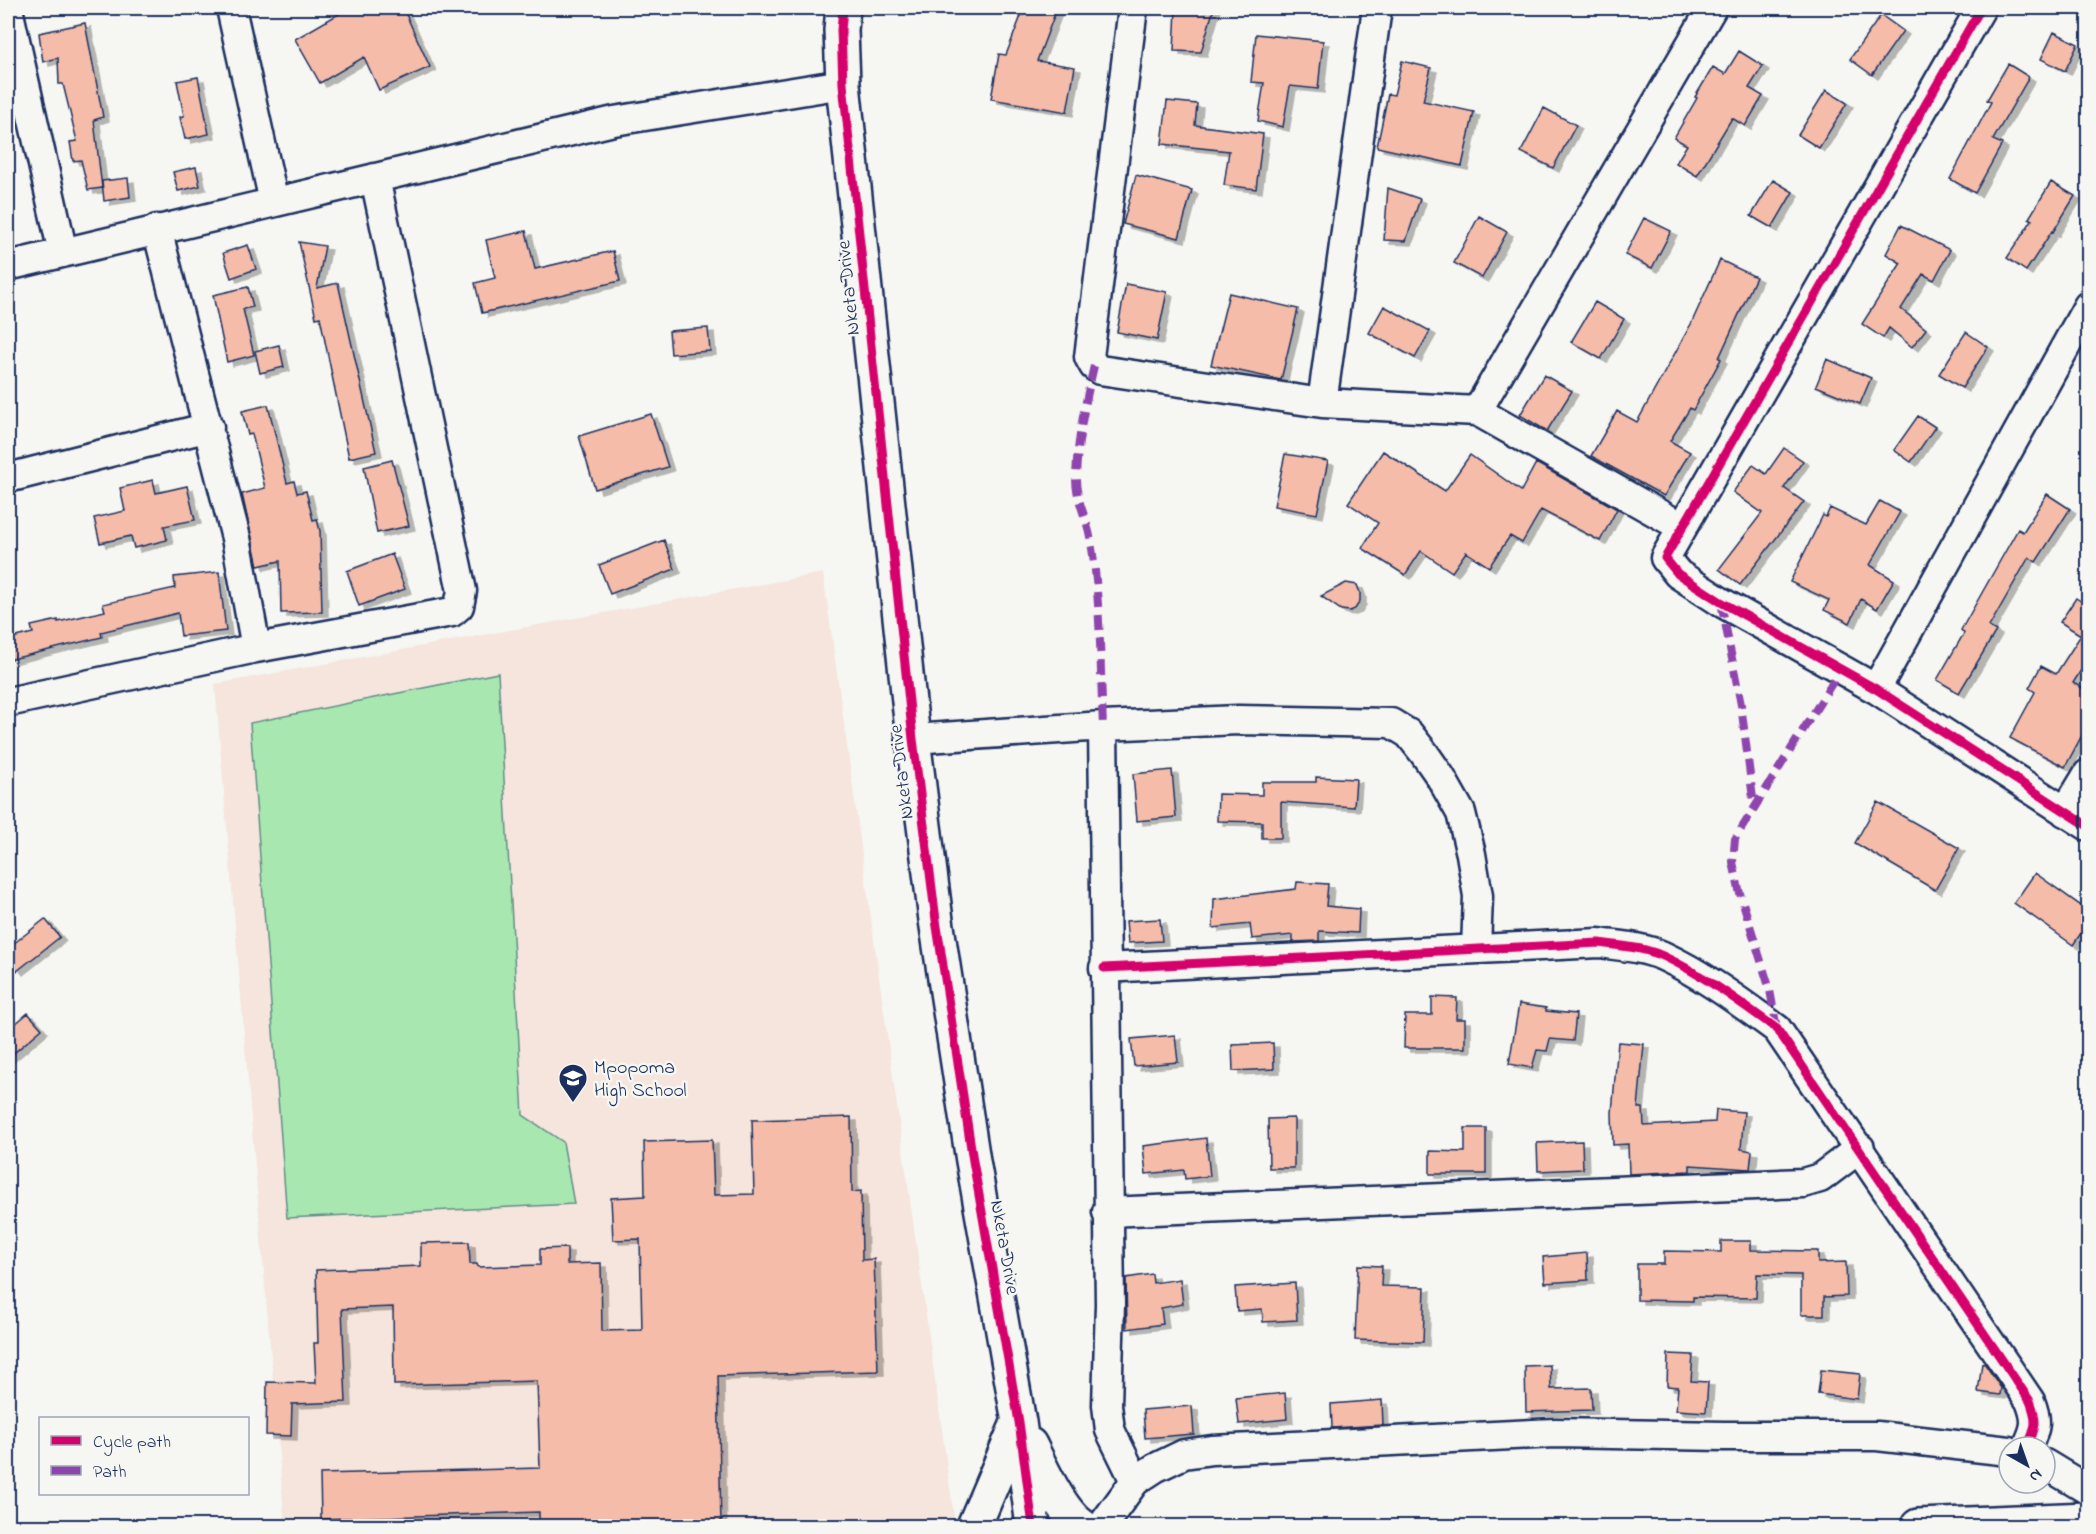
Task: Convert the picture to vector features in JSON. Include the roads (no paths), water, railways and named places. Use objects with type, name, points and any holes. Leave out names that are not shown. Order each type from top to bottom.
[{"type":"street","points":[[231,8],[274,202]]},
{"type":"street","name":"Nketa Drive","points":[[843,8],[841,30],[843,84],[913,739],[936,920],[971,1150],[1019,1422],[1033,1527]]},
{"type":"street","points":[[1133,8],[1089,357],[1094,366],[1100,370],[1322,403],[1477,411],[1682,526]]},
{"type":"street","points":[[1322,403],[1377,8]]},
{"type":"street","points":[[1477,411],[1712,8]]},
{"type":"street","points":[[1981,8],[1665,558],[1678,574],[1721,602],[1876,689],[2077,819],[2088,774]]},
{"type":"street","points":[[8,9],[63,253]]},
{"type":"street","points":[[8,266],[614,121],[843,84]]},
{"type":"street","points":[[8,702],[256,648],[452,612],[459,606],[462,591],[375,178]]},
{"type":"street","points":[[157,229],[236,538],[256,648]]},
{"type":"street","points":[[1876,689],[2088,306]]},
{"type":"street","points":[[8,478],[209,427]]},
{"type":"street","points":[[913,739],[1103,726],[1238,720],[1391,723],[1409,734],[1424,753],[1461,813],[1478,896],[1476,949]]},
{"type":"street","points":[[1103,726],[1104,968],[1110,1304],[1107,1405],[1110,1430],[1135,1481]]},
{"type":"street","points":[[1104,968],[1599,943],[1630,947],[1662,956],[1723,990],[1777,1029],[2030,1401],[2035,1415],[2035,1429],[2032,1435]]},
{"type":"street","points":[[1107,1212],[1803,1183],[1820,1178],[1860,1148]]},
{"type":"street","points":[[974,1527],[1019,1422]]},
{"type":"street","points":[[1019,1422],[1041,1470],[1060,1500],[1082,1527]]},
{"type":"street","points":[[1102,1527],[1135,1481],[1184,1454],[1194,1453],[1555,1432],[1724,1436],[1877,1436],[1997,1450]]},
{"type":"street","points":[[2057,1471],[2088,1490]]},
{"type":"street","points":[[1918,1527],[2088,1519]]},
{"type":"place","name":"Mpopoma High School","points":[[573,1104]]}]
